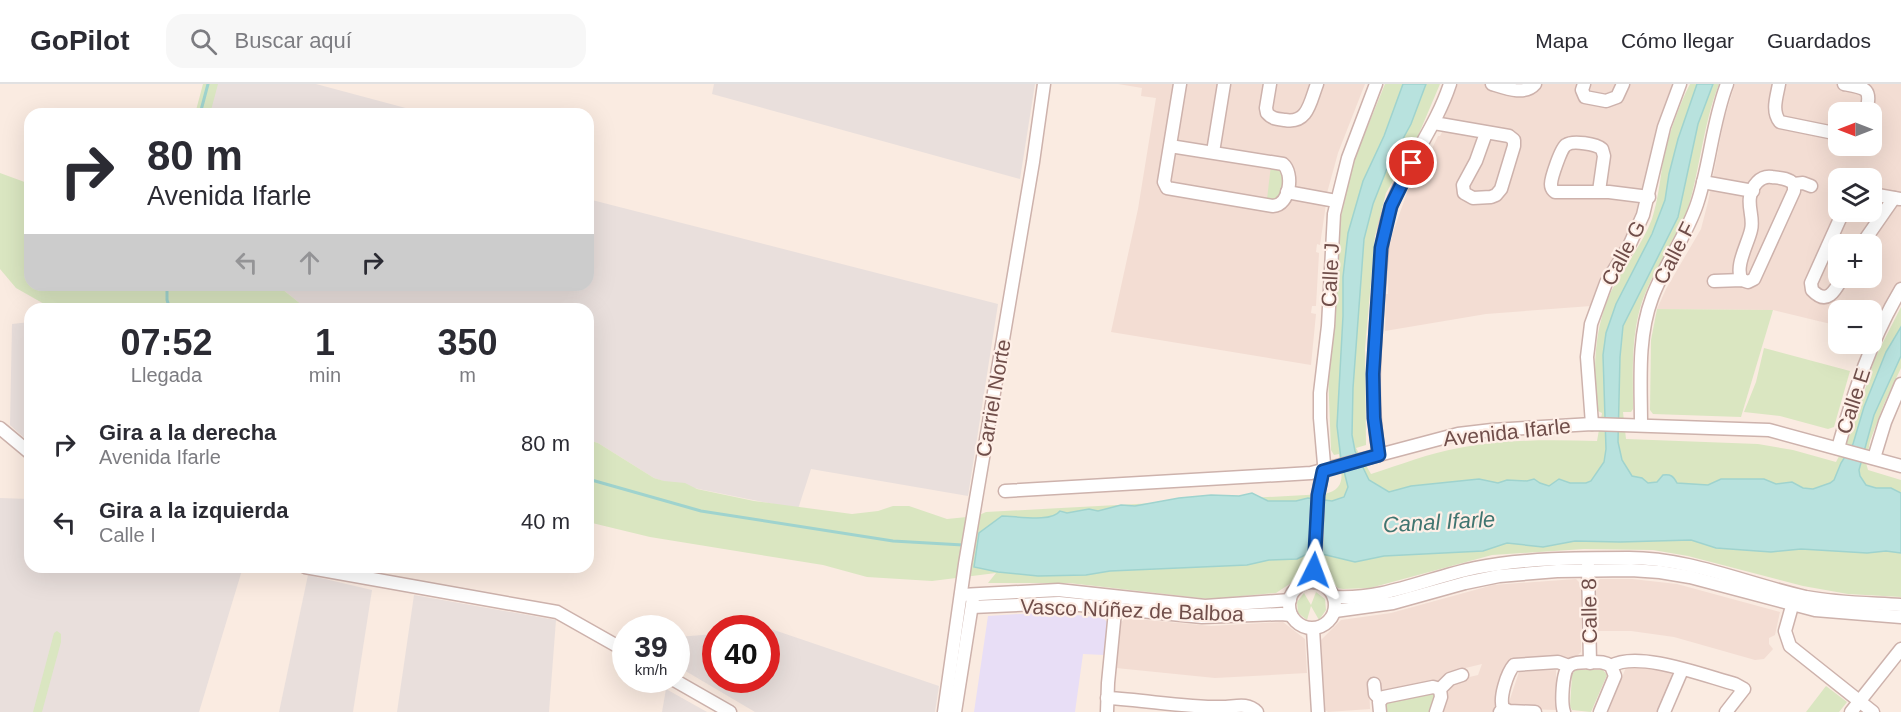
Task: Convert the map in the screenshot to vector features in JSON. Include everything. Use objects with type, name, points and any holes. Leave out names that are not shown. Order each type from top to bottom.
[{"type":"street","name":"Carriel Norte","points":[[955,712],[969,599],[965,564],[1033,162],[1044,84]]},
{"type":"street","points":[[1170,146],[1283,164],[1289,171],[1287,192],[1283,203],[1273,206],[1169,189],[1164,182],[1180,84]]},
{"type":"street","points":[[1213,152],[1224,84]]},
{"type":"street","points":[[1270,84],[1267,114],[1274,119],[1292,122],[1304,116],[1317,84]]},
{"type":"street","name":"Calle J","points":[[1314,582],[1318,495],[1323,471],[1320,393],[1328,319],[1336,201],[1354,139],[1376,84]]},
{"type":"street","points":[[1373,457],[1373,374],[1383,235],[1397,190],[1434,123],[1450,84]]},
{"type":"street","points":[[1500,85],[1524,91],[1535,84]]},
{"type":"street","points":[[1584,84],[1582,90],[1585,97],[1606,101],[1617,97],[1623,84]]},
{"type":"street","name":"Calle G","points":[[1595,424],[1587,357],[1592,324],[1606,283],[1635,234],[1648,197],[1664,127],[1680,84]]},
{"type":"street","name":"Calle F","points":[[1635,425],[1642,342],[1647,312],[1662,273],[1691,221],[1703,182],[1714,126],[1727,84]]},
{"type":"street","points":[[1779,84],[1774,111],[1779,122],[1828,132]]},
{"type":"street","points":[[1844,84],[1859,86],[1868,92],[1868,102]]},
{"type":"street","points":[[1434,123],[1511,137],[1514,140],[1499,192],[1491,197],[1469,198],[1464,194],[1463,185],[1476,161],[1486,133]]},
{"type":"street","points":[[1599,191],[1604,156],[1602,149],[1596,146],[1566,144],[1561,150],[1551,182],[1553,190],[1558,193],[1599,191],[1648,197]]},
{"type":"street","points":[[1742,280],[1739,271],[1752,227],[1750,198],[1760,178],[1766,176],[1788,179],[1794,184],[1803,183],[1811,186]]},
{"type":"street","points":[[1703,182],[1753,190]]},
{"type":"street","points":[[1714,281],[1751,281],[1756,277],[1794,191],[1794,184]]},
{"type":"street","points":[[1287,192],[1336,201]]},
{"type":"street","points":[[1870,234],[1898,199],[1882,196]]},
{"type":"street","points":[[1828,246],[1812,283],[1812,290],[1820,296],[1830,296],[1836,288]]},
{"type":"street","name":"Calle E","points":[[1840,449],[1850,405],[1865,361],[1901,290]]},
{"type":"street","points":[[1872,458],[1901,384]]},
{"type":"street","name":"Avenida Ifarle","points":[[1005,490],[1299,475],[1323,471],[1444,437],[1475,431],[1595,424],[1769,430],[1901,466]]},
{"type":"street","points":[[0,428],[24,448]]},
{"type":"street","points":[[1334,597],[1360,597],[1393,591],[1485,566],[1588,565],[1675,574],[1794,600],[1827,612],[1901,617]]},
{"type":"street","points":[[1335,611],[1393,603],[1487,578],[1588,565]]},
{"type":"street","name":"Calle 8","points":[[1588,565],[1590,663]]},
{"type":"street","points":[[338,573],[557,612],[612,643]]},
{"type":"street","points":[[1314,582],[1324,585],[1334,597],[1335,611],[1327,624],[1313,629],[1300,625],[1291,615],[1290,600],[1298,587],[1305,583],[1314,582]]},
{"type":"street","name":"Vasco Núñez de Balboa","points":[[969,599],[1052,590],[1202,617],[1291,615]]},
{"type":"street","name":"Carriel Norte","points":[[944,712],[969,599]]},
{"type":"street","name":"Vasco Núñez de Balboa","points":[[1116,602],[1205,606],[1290,600]]},
{"type":"street","points":[[1794,600],[1901,605]]},
{"type":"street","points":[[1794,600],[1785,631],[1790,646],[1873,712]]},
{"type":"street","points":[[1107,712],[1116,602]]},
{"type":"street","points":[[1313,629],[1318,712]]},
{"type":"street","points":[[1851,712],[1901,649]]},
{"type":"street","points":[[1611,666],[1623,661],[1639,660],[1662,663],[1735,684],[1744,689],[1726,712]]},
{"type":"street","points":[[1535,712],[1501,710],[1501,702],[1514,665],[1558,662],[1569,666]]},
{"type":"street","name":"Calle 8","points":[[1562,712],[1564,677],[1569,666],[1575,663],[1605,663],[1611,666],[1615,673],[1600,712]]},
{"type":"street","points":[[1664,712],[1682,670]]},
{"type":"street","points":[[1440,689],[1450,679],[1462,675]]},
{"type":"street","points":[[1374,684],[1380,706]]},
{"type":"street","points":[[1380,706],[1384,697],[1433,687],[1440,689]]},
{"type":"street","points":[[690,689],[730,712]]},
{"type":"street","points":[[1436,712],[1441,697],[1440,689]]},
{"type":"street","points":[[1107,698],[1152,701],[1167,708],[1244,705],[1257,712]]},
{"type":"shaded area","points":[[216,84],[316,84],[406,108],[210,108]]},
{"type":"shaded area","points":[[714,84],[1035,84],[1020,179],[712,94]]},
{"type":"shaded area","points":[[1118,84],[1365,84],[1338,153],[1327,193],[1320,192],[1326,204],[1320,245],[1317,244],[1316,252],[1319,253],[1316,306],[1312,306],[1311,313],[1316,314],[1311,365],[1111,332],[1138,209],[1156,98],[1141,96],[1142,88]]},
{"type":"shaded area","points":[[1458,84],[1672,84],[1656,131],[1645,186],[1641,190],[1635,189],[1633,199],[1641,201],[1637,215],[1624,243],[1599,280],[1591,306],[1486,314],[1385,331],[1388,258],[1392,235],[1408,190],[1438,136],[1442,132],[1450,133],[1451,123],[1444,119]]},
{"type":"shaded area","points":[[1735,84],[1901,84],[1901,281],[1882,314],[1882,300],[1828,300],[1828,323],[1773,310],[1657,309],[1701,229],[1724,120]]},
{"type":"shaded area","points":[[594,201],[998,304],[968,496],[811,469],[798,509],[669,483],[654,478],[594,442],[594,303],[300,303],[284,291],[594,291]]},
{"type":"shaded area","points":[[24,323],[24,438],[10,425],[12,324]]},
{"type":"shaded area","points":[[0,498],[24,499],[24,573],[241,573],[199,712],[0,712]]},
{"type":"shaded area","points":[[308,575],[372,590],[353,712],[279,712]]},
{"type":"shaded area","points":[[1576,579],[1581,584],[1581,652],[1576,657],[1507,663],[1493,712],[1441,712],[1452,681],[1478,675],[1482,664],[1449,672],[1443,680],[1382,694],[1369,682],[1370,709],[1328,712],[1325,710],[1321,640],[1341,620],[1391,613],[1493,585]]},
{"type":"shaded area","points":[[1600,579],[1632,579],[1677,584],[1780,612],[1775,635],[1769,638],[1769,644],[1773,649],[1764,659],[1755,660],[1674,637],[1631,631],[1598,631],[1596,584]]},
{"type":"shaded area","points":[[414,595],[556,620],[549,712],[397,712]]},
{"type":"shaded area","points":[[1050,612],[1103,618],[1107,622],[1104,655],[1083,654],[1075,712],[974,712],[988,616]]},
{"type":"shaded area","points":[[1126,618],[1211,626],[1283,622],[1305,639],[1307,673],[1215,678],[1116,668],[1121,622]]},
{"type":"shaded area","points":[[780,632],[939,686],[935,712],[755,712],[723,693],[780,693]]},
{"type":"shaded area","points":[[702,635],[702,681],[690,674],[690,636]]},
{"type":"shaded area","points":[[1627,665],[1671,670],[1674,675],[1659,712],[1608,712]]},
{"type":"shaded area","points":[[1556,670],[1556,710],[1507,708],[1519,672]]},
{"type":"shaded area","points":[[665,693],[673,693],[707,712],[662,712]]},
{"type":"green space","points":[[203,84],[218,84],[212,108],[197,108]]},
{"type":"green space","points":[[1385,84],[1440,84],[1415,143],[1386,193],[1375,236],[1365,349],[1366,445],[1356,448],[1371,474],[1437,453],[1476,445],[1528,441],[1597,441],[1602,413],[1598,411],[1595,362],[1603,313],[1616,282],[1640,244],[1652,219],[1667,143],[1690,84],[1719,84],[1713,100],[1685,218],[1652,278],[1638,316],[1633,362],[1633,409],[1631,412],[1623,412],[1626,439],[1758,444],[1793,450],[1836,462],[1851,433],[1875,358],[1877,354],[1882,354],[1882,344],[1901,307],[1901,368],[1870,441],[1866,463],[1868,470],[1901,480],[1901,597],[1848,594],[1803,586],[1688,556],[1653,550],[1584,549],[1492,555],[1370,588],[1338,588],[1327,577],[1320,575],[1297,579],[1276,593],[1209,599],[1069,583],[988,583],[996,573],[932,581],[867,577],[823,565],[650,537],[594,523],[594,442],[654,478],[664,481],[685,483],[697,489],[754,501],[852,514],[878,511],[893,506],[909,506],[947,519],[977,516],[986,512],[1332,492],[1340,484],[1341,479],[1339,454],[1334,455],[1331,450],[1328,372],[1339,225],[1354,160]]},
{"type":"green space","points":[[1271,165],[1280,168],[1284,174],[1282,195],[1277,201],[1267,199]]},
{"type":"green space","points":[[0,173],[24,182],[24,291],[284,291],[300,303],[42,303],[16,288],[0,269]]},
{"type":"green space","points":[[1657,309],[1773,310],[1741,417],[1653,414],[1650,410],[1651,340]]},
{"type":"green space","points":[[1764,348],[1850,371],[1834,427],[1828,429],[1780,416],[1744,412],[1756,382]]},
{"type":"green space","points":[[1316,592],[1325,599],[1326,610],[1319,620],[1311,606],[1307,620],[1298,613],[1297,602],[1304,593],[1311,605]]},
{"type":"green space","points":[[57,631],[61,634],[61,642],[42,712],[33,712],[54,633]]},
{"type":"green space","points":[[1575,670],[1603,670],[1607,675],[1591,712],[1572,710],[1570,706],[1572,675]]},
{"type":"green space","points":[[1826,686],[1847,702],[1839,712],[1806,712]]},
{"type":"green space","points":[[1434,690],[1438,693],[1432,712],[1387,712],[1386,703]]},
{"type":"water","name":"Canal Ifarle","points":[[1403,84],[1426,84],[1411,124],[1388,166],[1373,204],[1364,239],[1353,388],[1352,435],[1355,451],[1369,480],[1389,492],[1411,486],[1479,479],[1498,483],[1507,480],[1534,479],[1549,486],[1559,479],[1570,483],[1591,481],[1604,462],[1606,449],[1603,355],[1606,333],[1616,304],[1652,234],[1665,200],[1678,139],[1697,84],[1713,84],[1698,124],[1678,217],[1623,326],[1618,442],[1622,460],[1632,476],[1642,478],[1648,483],[1657,482],[1663,475],[1666,475],[1672,476],[1677,483],[1708,485],[1721,479],[1764,479],[1776,484],[1792,482],[1803,488],[1813,489],[1830,483],[1834,480],[1853,444],[1864,407],[1886,352],[1901,327],[1901,356],[1874,415],[1859,470],[1866,485],[1891,488],[1901,493],[1901,553],[1801,549],[1771,552],[1716,548],[1691,540],[1575,541],[1543,547],[1507,543],[1483,551],[1384,556],[1355,562],[1322,554],[1307,554],[1297,559],[1269,560],[1247,565],[1110,571],[1086,575],[1038,576],[974,567],[979,533],[1002,516],[1042,518],[1056,515],[1060,511],[1067,513],[1089,509],[1098,511],[1121,505],[1135,506],[1211,495],[1239,496],[1252,493],[1268,501],[1296,501],[1308,498],[1332,501],[1344,497],[1348,487],[1341,459],[1337,426],[1343,277],[1348,233],[1363,181],[1384,136]]},
{"type":"waterway","points":[[202,108],[208,84]]},
{"type":"waterway","points":[[167,291],[168,303]]},
{"type":"waterway","points":[[594,481],[701,511],[893,541],[963,545]]},
{"type":"route","points":[[1314,570],[1318,495],[1323,471],[1379,455],[1372,389],[1381,248],[1391,206],[1412,163]]}]
